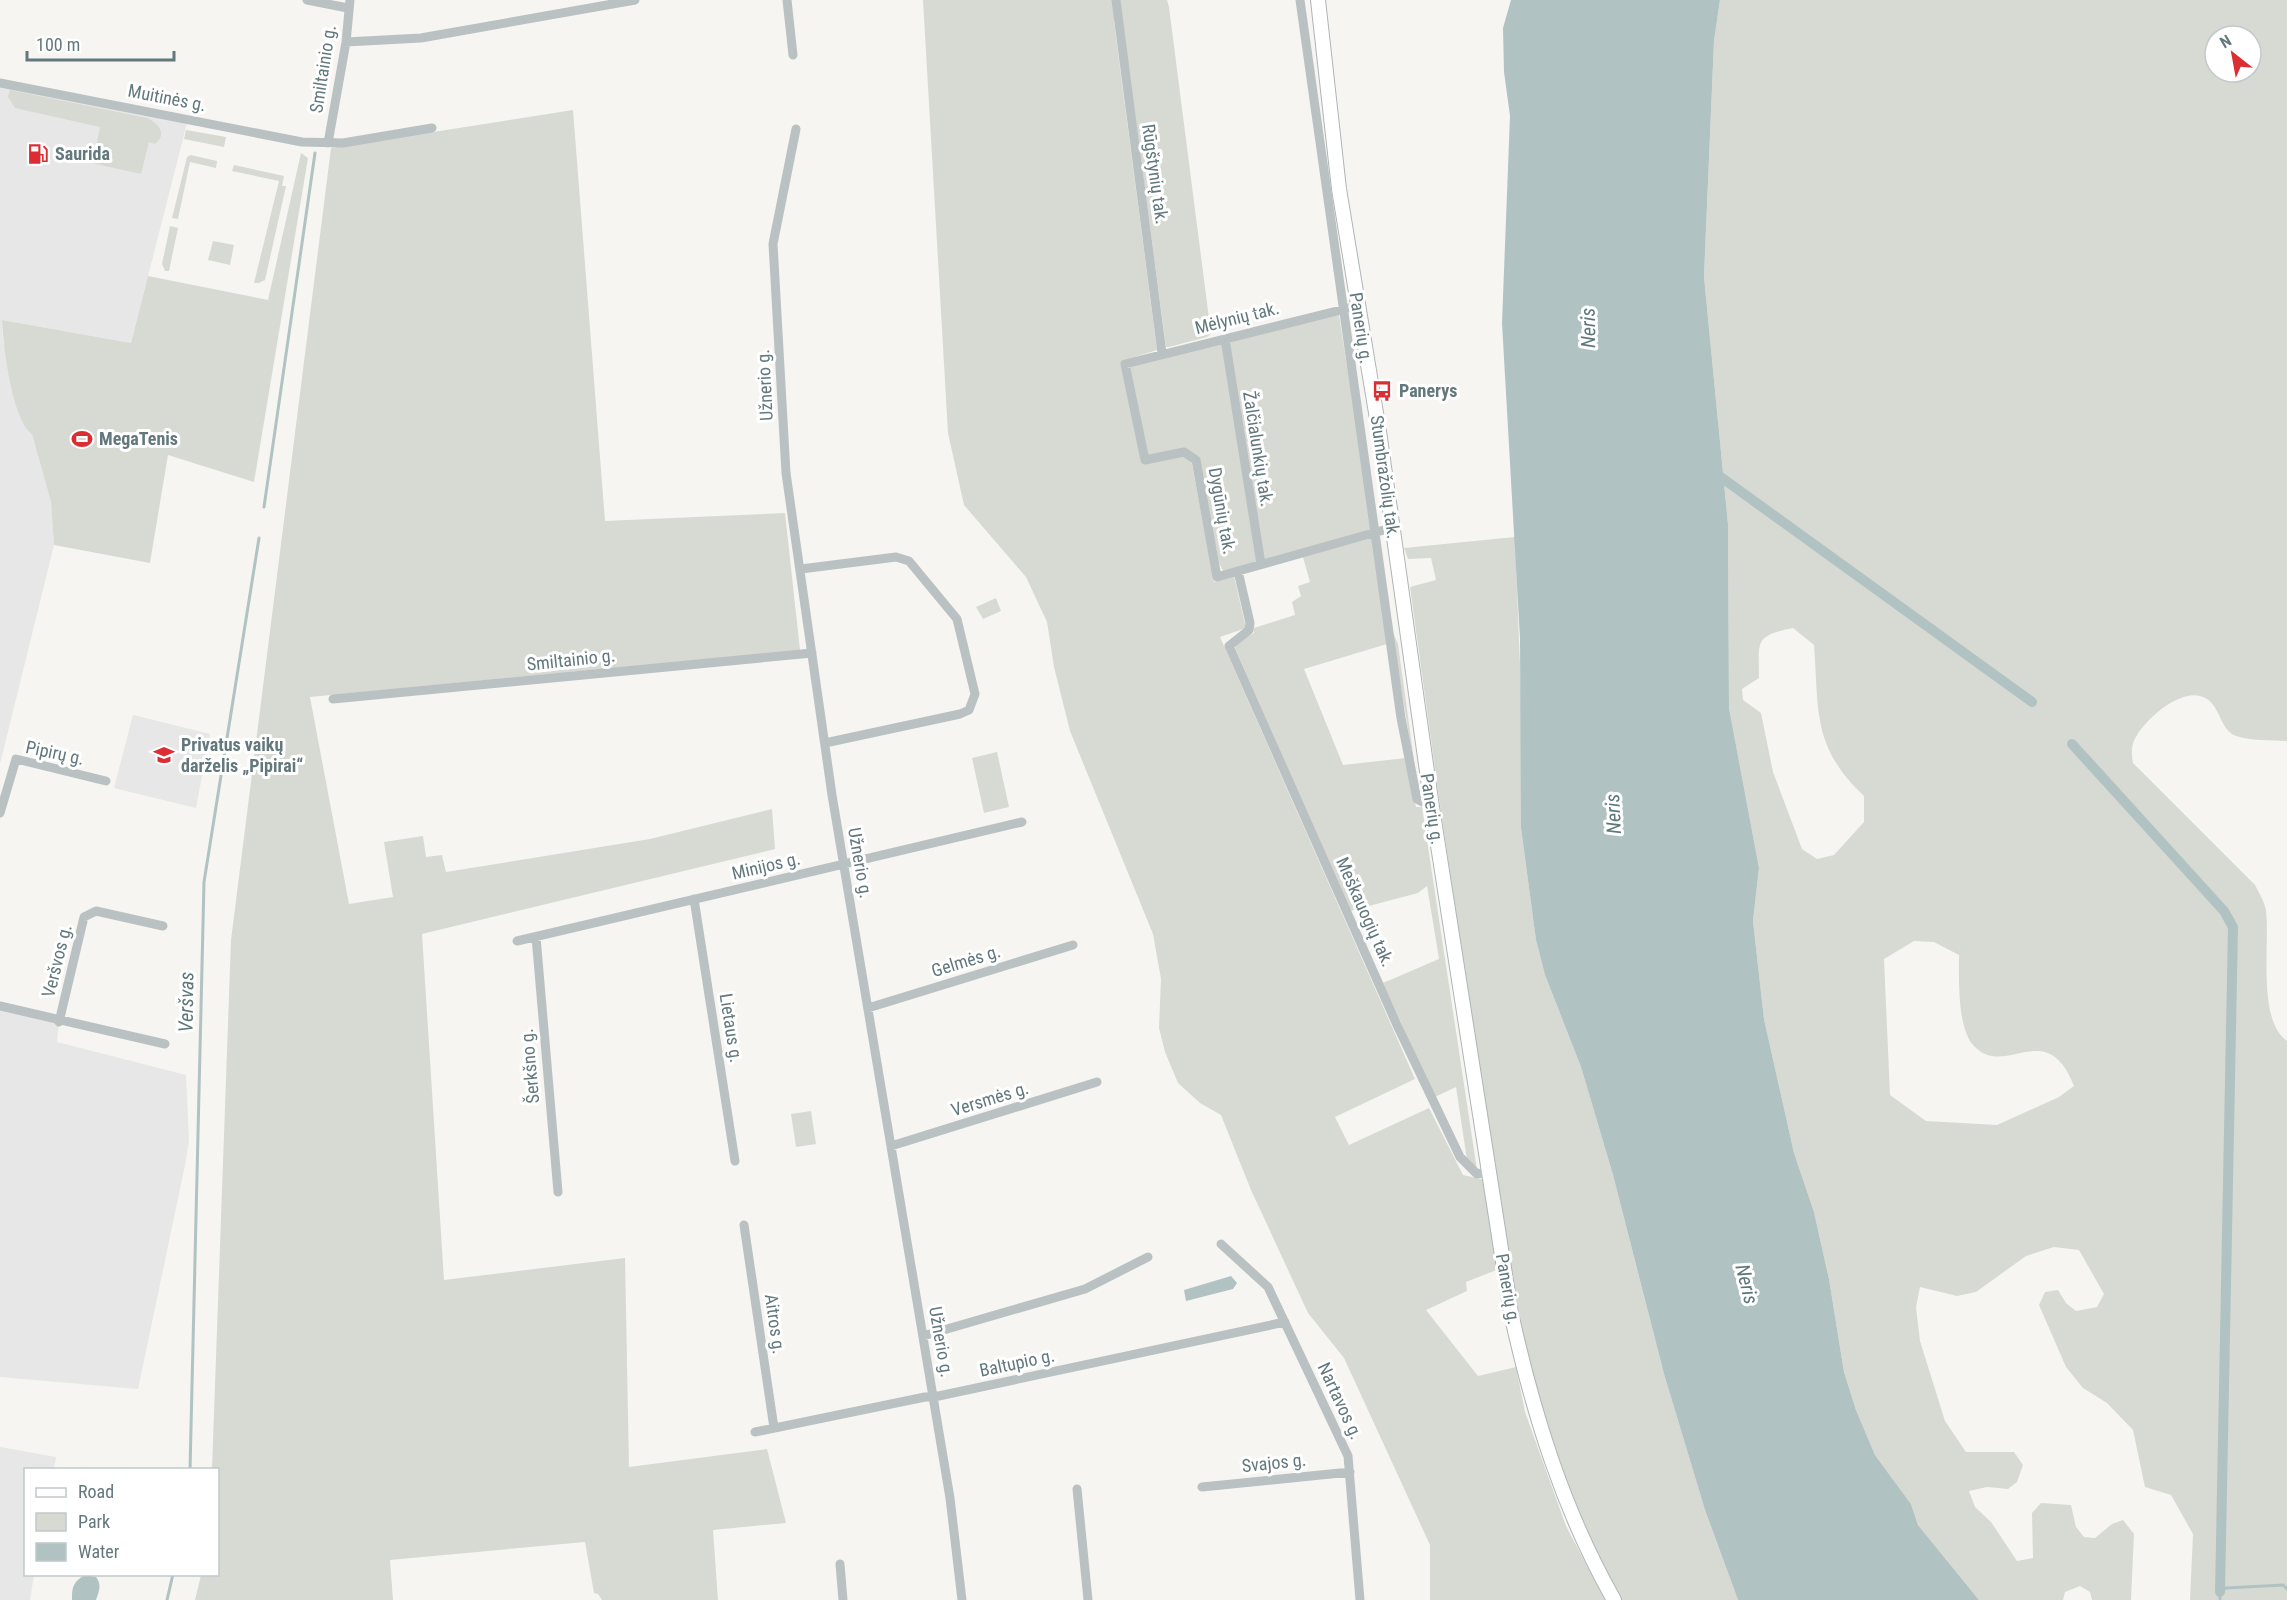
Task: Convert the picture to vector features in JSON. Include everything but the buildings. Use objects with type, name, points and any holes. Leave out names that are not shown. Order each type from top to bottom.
[{"type":"main road","name":"Panerių g.","points":[[1318,0],[1338,181],[1379,431],[1432,807],[1511,1312],[1527,1382],[1556,1476],[1573,1520],[1614,1600]]},
{"type":"street","points":[[307,0],[349,4]]},
{"type":"street","points":[[346,42],[421,38],[635,0]]},
{"type":"street","points":[[787,0],[793,55]]},
{"type":"street","name":"Rūgštynių tak.","points":[[1116,0],[1162,353]]},
{"type":"street","name":"Stumbražolių tak.","points":[[1300,0],[1412,781],[1417,799],[1432,807]]},
{"type":"street","name":"Smiltainio g.","points":[[328,143],[346,42],[349,4]]},
{"type":"street","name":"Muitinės g.","points":[[0,83],[295,141],[343,143],[432,128]]},
{"type":"street","name":"Užnerio g.","points":[[796,129],[773,244],[786,473],[844,865],[950,1498],[962,1600]]},
{"type":"street","name":"Mėlynių tak.","points":[[1125,364],[1357,306]]},
{"type":"street","name":"Žalčialunkių tak.","points":[[1225,339],[1261,564]]},
{"type":"street","name":"Dygūnių tak.","points":[[1125,364],[1145,460],[1184,452],[1196,460],[1217,577],[1238,571]]},
{"type":"street","points":[[1238,571],[1391,528]]},
{"type":"street","points":[[801,569],[896,557],[909,561],[957,619],[975,694],[969,710],[960,714],[825,743]]},
{"type":"street","name":"Meškauogių tak.","points":[[1238,571],[1250,623],[1249,630],[1229,646],[1397,1025],[1460,1157],[1477,1174],[1489,1172]]},
{"type":"street","name":"Smiltainio g.","points":[[333,699],[812,653]]},
{"type":"street","name":"Pipirų g.","points":[[0,813],[16,759],[106,781]]},
{"type":"street","name":"Minijos g.","points":[[517,941],[1022,822]]},
{"type":"street","name":"Lietaus g.","points":[[694,899],[735,1161]]},
{"type":"street","name":"Veršvos g.","points":[[59,1022],[84,917],[96,911],[163,926]]},
{"type":"street","name":"Šerkšno g.","points":[[536,937],[558,1192]]},
{"type":"street","name":"Gelmės g.","points":[[868,1008],[1073,945]]},
{"type":"street","points":[[0,1006],[59,1022],[165,1044]]},
{"type":"street","name":"Versmės g.","points":[[891,1146],[1097,1082]]},
{"type":"street","name":"Aitros g.","points":[[744,1225],[774,1428]]},
{"type":"street","name":"Nartavos g.","points":[[1221,1244],[1268,1287],[1347,1456],[1360,1600]]},
{"type":"street","points":[[923,1336],[1086,1289],[1148,1257]]},
{"type":"street","name":"Baltupio g.","points":[[755,1432],[934,1397],[1285,1322]]},
{"type":"street","name":"Svajos g.","points":[[1202,1487],[1350,1472]]},
{"type":"street","points":[[1077,1489],[1088,1600]]},
{"type":"street","points":[[840,1564],[843,1600]]},
{"type":"shaded area","points":[[0,83],[188,119],[131,343],[2,320],[3,340],[17,407],[32,434],[51,502],[54,545],[0,764]]},
{"type":"shaded area","name":"Privatus vaikų darželis „Pipirai“","points":[[133,715],[210,734],[196,808],[114,788]]},
{"type":"shaded area","points":[[0,1006],[59,1022],[57,1042],[186,1075],[189,1141],[138,1389],[0,1377]]},
{"type":"shaded area","points":[[0,1447],[56,1457],[54,1468],[24,1468],[24,1576],[34,1576],[30,1600],[0,1600]]},
{"type":"green space","points":[[923,0],[1114,0],[1114,22],[1157,350],[1122,361],[1141,462],[1185,456],[1191,459],[1214,582],[1234,576],[1246,628],[1220,637],[1415,1079],[1335,1117],[1349,1145],[1429,1108],[1463,1175],[1485,1180],[1499,1269],[1466,1282],[1467,1291],[1426,1310],[1478,1376],[1516,1367],[1525,1412],[1566,1526],[1605,1600],[1430,1600],[1430,1545],[1344,1358],[1308,1313],[1251,1190],[1221,1115],[1200,1103],[1178,1083],[1165,1052],[1159,1028],[1161,979],[1153,934],[1070,731],[1054,667],[1047,622],[1026,577],[964,505],[948,433]]},
{"type":"green space","points":[[1120,0],[1167,0],[1169,7],[1211,334],[1169,347],[1166,347]]},
{"type":"green space","points":[[1720,0],[2287,0],[2287,741],[2254,740],[2236,736],[2226,728],[2212,703],[2200,696],[2191,696],[2170,703],[2151,718],[2137,736],[2132,751],[2133,763],[2255,885],[2265,908],[2268,1000],[2278,1031],[2287,1041],[2287,1600],[2190,1600],[2193,1534],[2171,1495],[2145,1487],[2133,1430],[2107,1403],[2083,1388],[2066,1367],[2039,1305],[2045,1292],[2058,1290],[2066,1303],[2076,1311],[2097,1307],[2104,1294],[2079,1250],[2054,1247],[2026,1256],[1976,1292],[1957,1296],[1920,1287],[1916,1307],[1920,1341],[1945,1421],[1966,1452],[2014,1452],[2023,1465],[2017,1482],[2008,1489],[1987,1487],[1969,1491],[1975,1507],[1991,1522],[2017,1561],[2033,1558],[2032,1513],[2041,1503],[2071,1505],[2076,1527],[2084,1537],[2095,1538],[2112,1524],[2123,1520],[2134,1534],[2131,1600],[2092,1600],[2090,1592],[2080,1586],[2065,1592],[2063,1600],[1979,1600],[1918,1525],[1911,1504],[1875,1455],[1856,1410],[1844,1372],[1829,1279],[1814,1212],[1794,1153],[1764,1019],[1753,921],[1759,868],[1729,708],[1728,524],[1704,277],[1714,41]],"holes":[[[1793,628],[1814,645],[1818,709],[1827,744],[1847,778],[1864,796],[1864,822],[1834,855],[1817,859],[1802,849],[1773,772],[1761,713],[1743,700],[1742,689],[1759,678],[1761,642],[1771,634]],[[1914,941],[1934,942],[1959,955],[1962,1016],[1964,1028],[1974,1046],[1986,1055],[1999,1057],[2038,1051],[2051,1055],[2063,1065],[2074,1086],[2059,1097],[1997,1125],[1926,1121],[1890,1095],[1884,959]]]},
{"type":"green space","points":[[10,90],[147,118],[158,126],[161,136],[155,144],[149,142],[141,174],[96,164],[93,162],[100,127],[15,108],[8,97]]},
{"type":"green space","points":[[573,110],[605,521],[785,513],[800,650],[310,697],[349,904],[393,897],[384,842],[423,836],[426,857],[442,855],[446,872],[650,839],[772,809],[775,849],[422,934],[444,1280],[625,1258],[629,1467],[767,1449],[786,1523],[713,1530],[718,1600],[602,1600],[598,1594],[594,1593],[585,1542],[390,1560],[393,1600],[195,1600],[201,1576],[219,1576],[219,1468],[212,1468],[231,940],[331,148]]},
{"type":"green space","points":[[186,130],[226,137],[224,147],[184,139]]},
{"type":"green space","points":[[301,153],[308,158],[254,482],[168,455],[150,563],[54,545],[51,502],[32,434],[19,414],[14,398],[4,346],[2,320],[131,343],[148,276],[268,300]]},
{"type":"green space","points":[[191,155],[217,161],[216,168],[190,162],[178,219],[172,218],[187,157]]},
{"type":"green space","points":[[234,165],[284,176],[282,186],[286,186],[265,280],[259,283],[254,283],[279,181],[232,171]]},
{"type":"green space","points":[[170,226],[178,228],[169,271],[165,271],[162,264]]},
{"type":"green space","points":[[213,241],[234,245],[230,265],[208,260]]},
{"type":"green space","points":[[1339,315],[1372,528],[1371,531],[1265,560],[1263,559],[1227,340]]},
{"type":"green space","points":[[1223,341],[1258,560],[1255,564],[1223,571],[1219,563],[1199,460],[1194,454],[1148,456],[1129,365]]},
{"type":"green space","points":[[1515,537],[1521,691],[1521,828],[1536,940],[1545,975],[1581,1067],[1613,1175],[1664,1374],[1705,1510],[1738,1600],[1622,1600],[1592,1544],[1569,1489],[1528,1363],[1495,1173],[1410,587],[1436,580],[1431,558],[1408,559],[1404,548]]},
{"type":"green space","points":[[1372,538],[1387,644],[1304,669],[1343,765],[1406,758],[1416,807],[1422,807],[1477,1170],[1467,1160],[1456,1087],[1435,1097],[1383,983],[1439,959],[1427,886],[1418,893],[1350,911],[1235,648],[1238,641],[1254,633],[1254,628],[1295,615],[1292,602],[1301,596],[1298,586],[1310,582],[1303,557]]},
{"type":"green space","points":[[996,598],[1001,611],[983,619],[976,607]]},
{"type":"green space","points":[[1389,623],[1398,644],[1419,796],[1393,638]]},
{"type":"green space","points":[[997,752],[1009,807],[984,813],[972,758]]},
{"type":"green space","points":[[811,1111],[816,1144],[796,1147],[791,1114]]},
{"type":"water","name":"Neris","points":[[1511,0],[1720,0],[1714,41],[1704,277],[1728,524],[1729,708],[1759,868],[1753,921],[1764,1019],[1794,1153],[1814,1212],[1829,1279],[1844,1372],[1856,1410],[1875,1455],[1911,1504],[1918,1525],[1979,1600],[1738,1600],[1705,1510],[1664,1374],[1613,1175],[1581,1067],[1545,975],[1536,940],[1521,828],[1520,638],[1502,323],[1510,116],[1504,72],[1503,28]]},
{"type":"water","points":[[1231,1276],[1237,1283],[1233,1289],[1186,1301],[1184,1290]]},
{"type":"water","points":[[84,1576],[96,1577],[99,1588],[96,1600],[72,1600],[74,1585]]},
{"type":"waterway","points":[[264,507],[315,153]]},
{"type":"waterway","points":[[1711,470],[2032,702]]},
{"type":"waterway","name":"Veršvas","points":[[190,1468],[204,882],[259,538]]},
{"type":"waterway","points":[[2072,744],[2224,911],[2233,927],[2220,1592]]},
{"type":"waterway","name":"Veršvas","points":[[167,1600],[173,1576]]},
{"type":"waterway","points":[[2220,1600],[2220,1592],[2226,1588],[2283,1585],[2287,1589]]},
{"type":"place","name":"Saurida","points":[[38,154]]},
{"type":"place","name":"Panerys","points":[[1382,391]]},
{"type":"place","name":"MegaTenis","points":[[82,439]]},
{"type":"place","name":"Privatus vaikų darželis „Pipirai“","points":[[164,755]]}]
